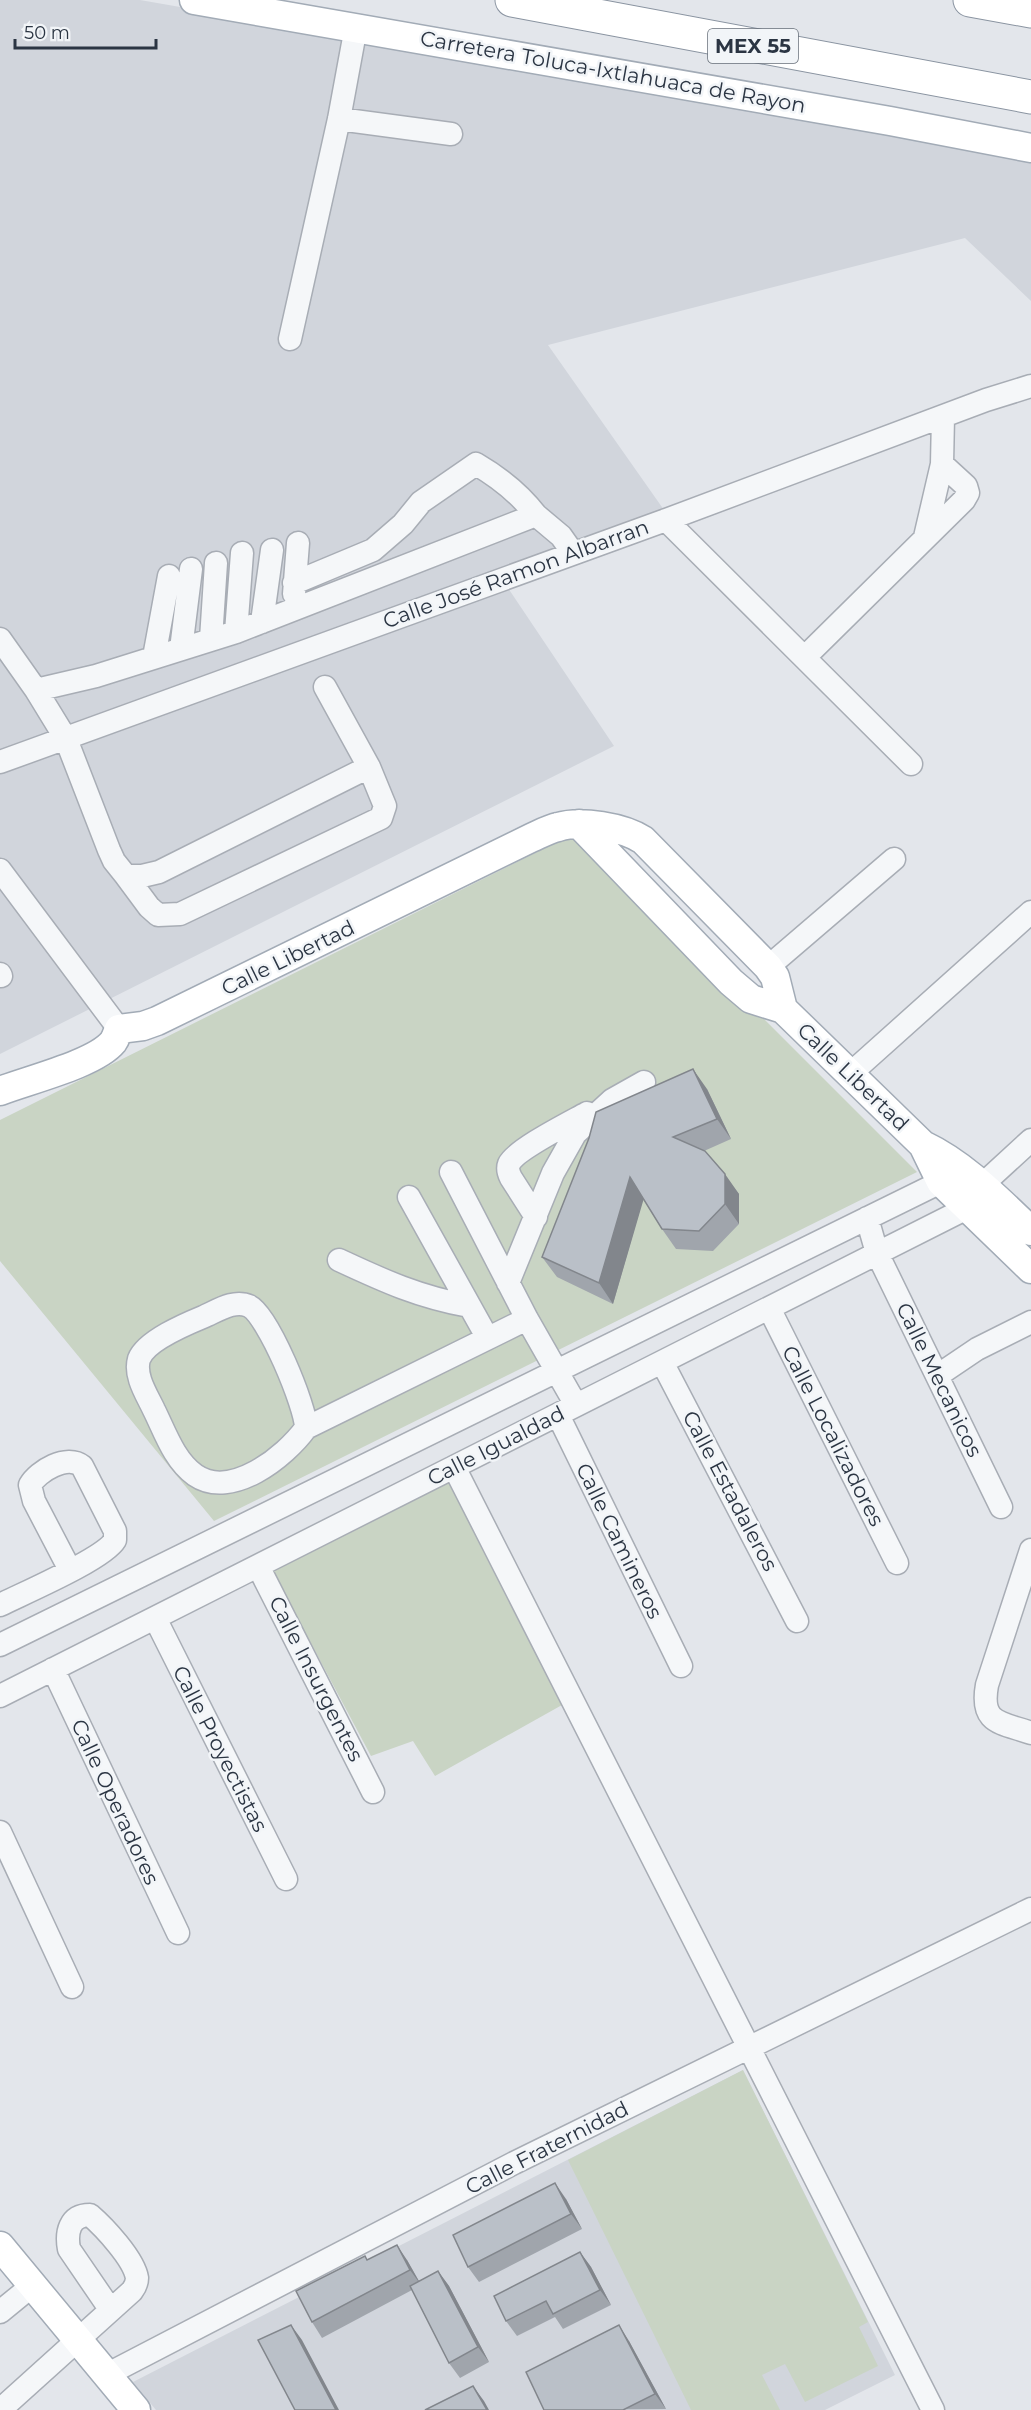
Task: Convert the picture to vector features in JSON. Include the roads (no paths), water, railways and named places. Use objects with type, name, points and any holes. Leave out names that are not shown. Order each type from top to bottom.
[{"type":"highway","name":"MEX 55","points":[[512,0],[1031,97]]},
{"type":"highway","points":[[982,2],[1031,11]]},
{"type":"main road","name":"Carretera Toluca-Ixtlahuaca de Rayon","points":[[194,0],[890,121],[1031,148]]},
{"type":"main road","name":"Calle Libertad","points":[[579,824],[731,982],[751,999],[783,1009],[923,1144],[964,1186],[1031,1269]]},
{"type":"main road","name":"Calle Libertad","points":[[119,1029],[143,1026],[157,1021],[539,834],[560,826],[579,824],[632,833],[643,840],[768,967],[775,977],[783,1009]]},
{"type":"main road","points":[[0,1091],[102,1052],[114,1041],[119,1029]]},
{"type":"main road","name":"Calle Libertad","points":[[964,1186],[1031,1231]]},
{"type":"main road","points":[[0,2246],[136,2410]]},
{"type":"street","points":[[290,339],[339,118],[356,27]]},
{"type":"street","points":[[339,118],[451,134]]},
{"type":"street","name":"Calle José Ramon Albarran","points":[[0,762],[1031,386]]},
{"type":"street","points":[[925,537],[942,464],[943,417]]},
{"type":"street","points":[[294,583],[373,550],[403,524],[421,502],[476,464],[521,496],[536,514],[561,536],[573,553]]},
{"type":"street","points":[[805,657],[964,500],[968,493],[966,486],[942,464]]},
{"type":"street","points":[[36,690],[96,676],[236,632],[536,514]]},
{"type":"street","points":[[666,520],[911,764]]},
{"type":"street","points":[[292,610],[298,543]]},
{"type":"street","points":[[262,622],[272,550]]},
{"type":"street","points":[[236,632],[242,553]]},
{"type":"street","points":[[211,639],[216,562]]},
{"type":"street","points":[[181,649],[191,569]]},
{"type":"street","points":[[154,657],[169,576]]},
{"type":"street","points":[[0,639],[36,690],[66,739],[114,861],[148,907],[158,915],[180,914],[381,818],[386,806],[369,767],[325,687]]},
{"type":"street","points":[[126,876],[142,876],[159,872],[369,767]]},
{"type":"street","points":[[768,967],[894,859]]},
{"type":"street","points":[[0,870],[119,1029]]},
{"type":"street","points":[[850,1074],[1031,912]]},
{"type":"street","points":[[536,1217],[508,1172],[510,1163],[522,1151],[644,1082]]},
{"type":"street","points":[[507,1283],[554,1173],[575,1134],[612,1100]]},
{"type":"street","points":[[964,1186],[1031,1140]]},
{"type":"street","name":"Calle Camineros","points":[[451,1172],[507,1283],[557,1371],[567,1410],[681,1666]]},
{"type":"street","name":"Calle Igualdad","points":[[0,1645],[867,1218],[964,1186]]},
{"type":"street","name":"Calle Igualdad","points":[[0,1696],[877,1253],[964,1186]]},
{"type":"street","points":[[409,1197],[487,1337]]},
{"type":"street","name":"Calle Mecanicos","points":[[867,1218],[877,1253],[1001,1507]]},
{"type":"street","points":[[339,1260],[412,1292],[469,1306]]},
{"type":"street","points":[[306,1428],[305,1413],[286,1366],[260,1315],[248,1305],[236,1303],[190,1322],[154,1342],[144,1350],[139,1359],[138,1372],[142,1386],[177,1455],[195,1475],[218,1484],[243,1479],[266,1465],[284,1451],[306,1428],[527,1319]]},
{"type":"street","name":"Calle Localizadores","points":[[768,1308],[897,1563]]},
{"type":"street","points":[[937,1376],[977,1349],[1031,1322]]},
{"type":"street","name":"Calle Estadaleros","points":[[662,1362],[797,1621]]},
{"type":"street","points":[[0,1605],[70,1570],[104,1553],[112,1545],[116,1536],[82,1466],[64,1462],[37,1475],[30,1485],[34,1501],[70,1570]]},
{"type":"street","points":[[454,1467],[933,2410]]},
{"type":"street","points":[[1031,1550],[987,1685],[984,1705],[991,1716],[999,1722],[1031,1733]]},
{"type":"street","name":"Calle Insurgentes","points":[[258,1566],[373,1791]]},
{"type":"street","name":"Calle Proyectistas","points":[[155,1618],[286,1880]]},
{"type":"street","name":"Calle Operadores","points":[[53,1669],[178,1933]]},
{"type":"street","points":[[0,1832],[72,1987]]},
{"type":"street","name":"Calle Fraternidad","points":[[108,2374],[514,2163],[1031,1909]]},
{"type":"street","points":[[0,2312],[33,2285]]},
{"type":"street","points":[[0,2410],[111,2309]]}]
